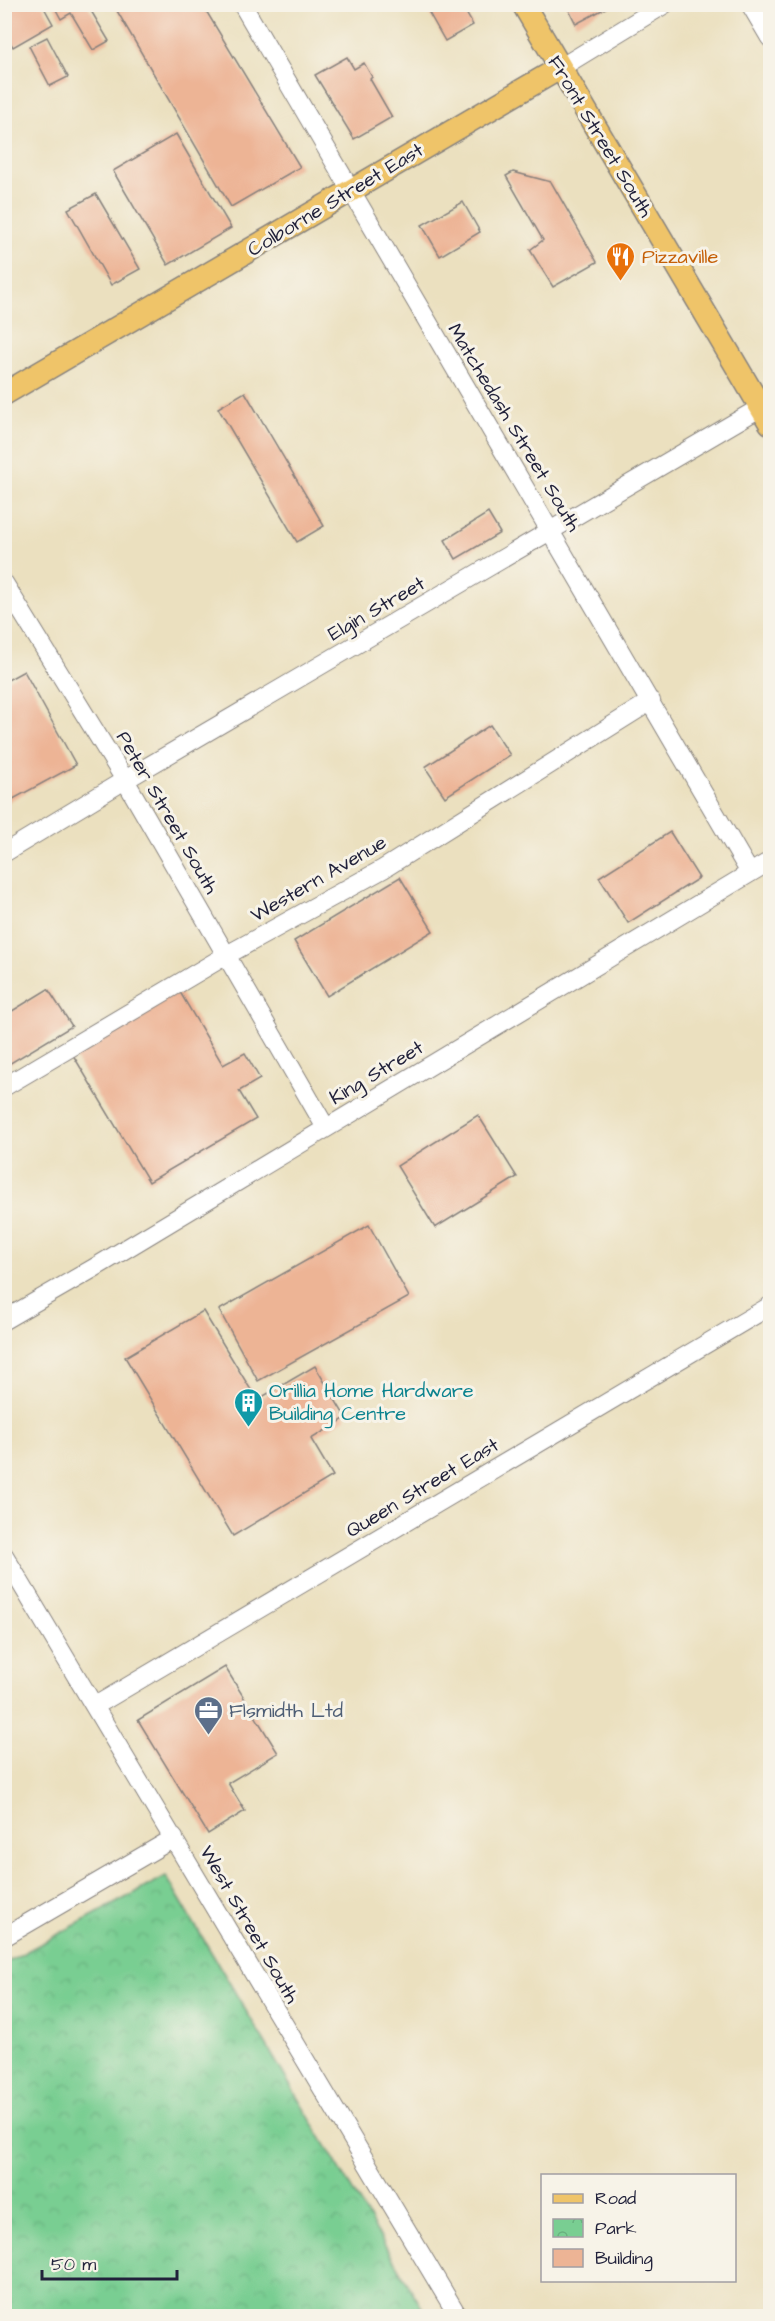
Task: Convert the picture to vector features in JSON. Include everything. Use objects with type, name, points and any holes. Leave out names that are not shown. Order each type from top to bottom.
[{"type":"main road","name":"Front Street South","points":[[523,4],[768,411]]},
{"type":"main road","name":"Colborne Street East","points":[[4,394],[560,68]]},
{"type":"street","name":"Matchedash Street South","points":[[242,4],[349,191],[651,701],[750,873]]},
{"type":"street","name":"Colborne Street East","points":[[560,68],[665,4]]},
{"type":"street","points":[[750,4],[771,38]]},
{"type":"street","name":"Elgin Street","points":[[4,853],[551,531],[768,411]]},
{"type":"street","name":"Peter Street South","points":[[4,583],[125,780],[225,957],[326,1128]]},
{"type":"street","name":"Western Avenue","points":[[4,1087],[382,868],[651,701]]},
{"type":"street","name":"King Street","points":[[4,1320],[771,861]]},
{"type":"street","name":"Queen Street East","points":[[95,1706],[771,1306]]},
{"type":"street","name":"West Street South","points":[[4,1555],[458,2316]]},
{"type":"street","points":[[4,1936],[174,1838]]},
{"type":"green space","points":[[166,1876],[427,2316],[5,2316],[5,1963]]},
{"type":"building","points":[[4,4],[42,4],[53,24],[13,47],[4,33]]},
{"type":"building","points":[[53,4],[87,4],[109,41],[93,50],[71,13],[61,19]]},
{"type":"building","points":[[113,4],[202,4],[300,167],[231,207]]},
{"type":"building","points":[[424,4],[461,4],[473,25],[445,41]]},
{"type":"building","points":[[566,4],[613,4],[576,24]]},
{"type":"building","points":[[47,37],[68,77],[50,86],[29,46]]},
{"type":"building","points":[[347,57],[354,69],[364,63],[372,77],[370,79],[392,117],[354,139],[315,75]]},
{"type":"building","points":[[176,134],[231,228],[168,265],[113,171]]},
{"type":"building","points":[[513,172],[551,182],[597,262],[553,287],[530,250],[543,240],[506,176]]},
{"type":"building","points":[[96,194],[140,269],[111,285],[68,209]]},
{"type":"building","points":[[463,202],[480,232],[440,256],[422,225]]},
{"type":"building","points":[[245,392],[324,526],[297,542],[218,408]]},
{"type":"building","points":[[488,513],[500,533],[456,559],[445,540]]},
{"type":"building","points":[[24,671],[76,765],[4,804],[4,682]]},
{"type":"building","points":[[490,725],[510,755],[445,797],[425,767]]},
{"type":"building","points":[[670,832],[699,878],[628,923],[599,877]]},
{"type":"building","points":[[400,877],[433,931],[327,996],[294,941]]},
{"type":"building","points":[[177,987],[223,1065],[245,1053],[260,1079],[239,1091],[256,1119],[149,1182],[70,1050]]},
{"type":"building","points":[[48,989],[72,1026],[4,1067],[4,1016]]},
{"type":"building","points":[[478,1115],[517,1177],[435,1228],[397,1166]]},
{"type":"building","points":[[369,1225],[409,1297],[258,1381],[219,1310]]},
{"type":"building","name":"Orillia Home Hardware Building Centre","points":[[203,1311],[257,1400],[315,1366],[346,1418],[311,1439],[333,1476],[233,1536],[125,1357]]},
{"type":"building","name":"Flsmidth Ltd","points":[[225,1667],[278,1753],[228,1783],[245,1811],[208,1834],[138,1720]]},
{"type":"place","name":"Pizzaville","points":[[621,282]]},
{"type":"place","name":"Orillia Home Hardware Building Centre","points":[[248,1428]]},
{"type":"place","name":"Flsmidth Ltd","points":[[208,1736]]}]
